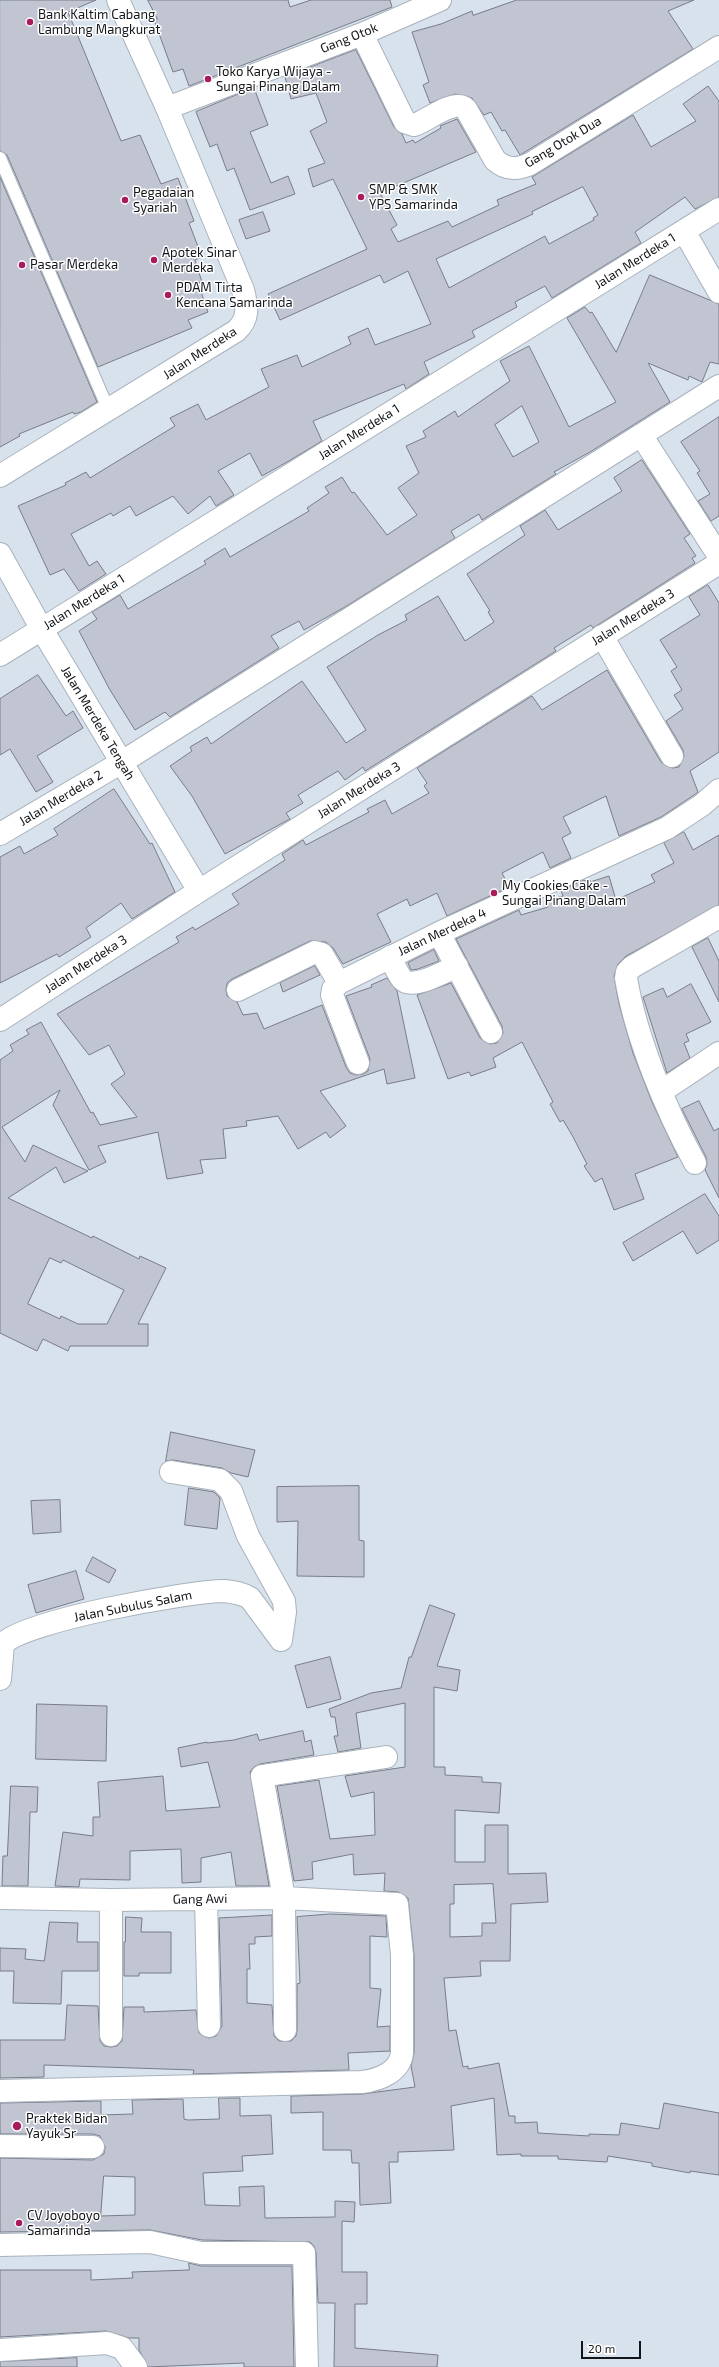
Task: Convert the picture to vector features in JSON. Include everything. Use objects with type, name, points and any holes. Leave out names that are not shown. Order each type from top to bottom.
[{"type":"street","name":"Jalan Merdeka","points":[[0,476],[236,331],[243,325],[247,314],[243,290],[167,108],[118,0]]},
{"type":"street","name":"Gang Otok","points":[[167,108],[362,34],[440,0]]},
{"type":"street","name":"Gang Otok Dua","points":[[362,34],[405,122],[414,125],[452,106],[461,106],[466,109],[495,160],[501,165],[513,169],[530,164],[719,47]]},
{"type":"street","name":"Jalan Merdeka 1","points":[[0,655],[41,628],[719,209]]},
{"type":"street","points":[[684,231],[719,292]]},
{"type":"street","name":"Jalan Merdeka 2","points":[[0,834],[122,762],[719,386]]},
{"type":"street","points":[[641,435],[719,556]]},
{"type":"street","name":"Jalan Merdeka Tengah","points":[[0,554],[41,628],[199,891]]},
{"type":"street","name":"Jalan Merdeka 3","points":[[0,1020],[199,891],[719,563]]},
{"type":"street","points":[[602,636],[672,756]]},
{"type":"street","name":"Jalan Merdeka 4","points":[[339,982],[440,933],[667,828],[702,805],[719,790]]},
{"type":"street","points":[[695,1163],[670,1113],[640,1032],[627,982],[627,972],[632,967],[719,917]]},
{"type":"street","points":[[440,933],[491,1032]]},
{"type":"street","points":[[238,990],[315,952],[322,954],[339,982],[333,989],[332,995],[358,1063]]},
{"type":"street","points":[[390,957],[402,978],[410,983],[421,982],[456,966]]},
{"type":"street","points":[[662,1092],[719,1053]]},
{"type":"street","name":"Jalan Subulus Salam","points":[[0,1680],[3,1644],[15,1635],[36,1626],[189,1594],[223,1591],[244,1595],[250,1598],[281,1640],[285,1612],[284,1601],[248,1536],[232,1491],[220,1480],[171,1472]]},
{"type":"street","points":[[285,2030],[284,1898],[262,1776],[386,1756]]},
{"type":"street","name":"Gang Awi","points":[[0,1898],[111,1900],[284,1898],[392,1903],[399,1907],[402,1956],[402,2053],[398,2067],[387,2074],[362,2082],[0,2091]]},
{"type":"street","points":[[206,1899],[209,2026]]},
{"type":"street","points":[[111,1900],[111,2035]]},
{"type":"street","points":[[0,2146],[93,2148]]},
{"type":"street","points":[[0,2245],[150,2242],[201,2253],[304,2253],[307,2367]]},
{"type":"street","points":[[0,2350],[107,2344],[122,2348],[136,2367]]},
{"type":"lane","points":[[0,158],[109,410]]},
{"type":"building","points":[[0,0],[96,0],[68,12],[121,141],[140,135],[161,184],[178,178],[194,221],[189,223],[202,257],[195,260],[202,282],[198,283],[208,312],[188,320],[192,328],[98,367],[7,155],[0,151]]},
{"type":"building","points":[[148,0],[288,0],[290,7],[311,0],[390,0],[392,7],[189,86],[183,69],[173,72],[154,20],[157,19]]},
{"type":"building","points":[[517,0],[694,0],[668,11],[693,49],[520,155],[505,130],[502,131],[491,112],[484,115],[472,98],[455,94],[430,103],[423,85],[429,82],[412,32],[441,24],[472,11],[473,15]]},
{"type":"building","points":[[356,50],[394,127],[402,134],[406,143],[413,140],[415,143],[441,128],[440,126],[457,119],[476,152],[380,193],[397,225],[391,229],[398,242],[448,221],[452,227],[499,205],[497,200],[536,184],[532,177],[633,115],[651,147],[696,121],[683,104],[708,86],[719,101],[719,197],[695,209],[685,197],[635,232],[641,243],[552,298],[545,286],[515,302],[517,307],[472,331],[475,337],[424,362],[429,374],[406,389],[404,384],[313,421],[322,441],[262,476],[250,453],[218,471],[234,495],[216,506],[210,496],[188,514],[173,496],[136,516],[130,506],[113,516],[111,513],[71,534],[89,566],[97,561],[106,574],[79,591],[64,569],[50,575],[18,506],[66,485],[65,483],[86,472],[90,478],[175,426],[170,418],[198,404],[206,420],[269,387],[261,369],[297,355],[302,367],[351,344],[348,337],[368,328],[375,345],[431,324],[408,271],[384,283],[380,275],[280,320],[268,294],[367,249],[333,179],[313,187],[308,169],[325,163],[310,131],[327,122],[316,93],[291,99],[285,77]],"holes":[[[583,187],[598,215],[593,218],[594,220],[549,244],[545,236],[449,288],[436,259],[533,214],[532,212]]]},
{"type":"building","points":[[254,88],[268,125],[250,132],[271,183],[288,176],[295,194],[250,210],[234,168],[227,171],[217,144],[210,147],[196,112]]},
{"type":"building","name":"Pasar Merdeka","points":[[0,177],[97,402],[81,412],[74,414],[73,412],[19,434],[20,436],[0,447]]},
{"type":"building","points":[[263,212],[270,231],[246,239],[239,220]]},
{"type":"building","points":[[650,275],[719,304],[719,364],[710,362],[702,382],[689,376],[688,380],[648,363],[670,402],[590,452],[554,472],[556,474],[482,520],[479,514],[451,531],[455,538],[345,607],[304,630],[299,621],[271,636],[279,648],[170,717],[165,712],[135,730],[110,690],[79,631],[97,619],[92,612],[120,595],[128,609],[206,564],[204,561],[225,548],[230,557],[309,511],[307,508],[329,493],[325,487],[342,477],[352,493],[354,492],[387,535],[417,515],[398,488],[419,473],[406,446],[426,437],[423,431],[455,411],[458,417],[510,381],[500,361],[529,346],[569,427],[616,402],[567,318],[585,307],[590,313],[592,312],[616,352]],"holes":[[[522,406],[539,442],[513,457],[495,425]]]},
{"type":"building","points":[[719,417],[719,516],[711,521],[698,501],[710,494],[697,473],[700,471],[681,442]]},
{"type":"building","points":[[642,460],[690,534],[684,538],[696,556],[692,558],[695,563],[593,628],[591,625],[554,648],[556,651],[365,771],[363,767],[345,780],[338,771],[298,795],[303,803],[286,813],[290,819],[225,854],[192,796],[170,766],[192,751],[190,747],[207,737],[211,744],[302,681],[346,743],[366,730],[327,667],[378,635],[407,620],[405,615],[438,596],[465,641],[494,622],[488,612],[490,611],[467,574],[525,535],[520,526],[545,510],[558,530],[622,491],[614,478]]},
{"type":"building","points":[[708,585],[719,603],[719,752],[690,771],[698,792],[661,817],[619,836],[606,796],[563,817],[571,833],[562,838],[571,858],[550,868],[543,852],[502,873],[509,887],[447,916],[437,893],[410,906],[407,899],[377,914],[391,942],[343,964],[333,948],[326,942],[310,941],[232,979],[227,983],[227,996],[237,1002],[243,1015],[257,1013],[264,1029],[322,1005],[346,1067],[350,1073],[356,1075],[363,1074],[368,1071],[370,1059],[346,996],[372,987],[371,985],[387,978],[397,991],[415,1078],[387,1084],[384,1069],[320,1091],[346,1126],[330,1138],[326,1132],[298,1149],[278,1116],[246,1121],[247,1126],[223,1129],[226,1158],[200,1160],[203,1173],[167,1179],[158,1132],[98,1146],[106,1162],[89,1170],[53,1105],[60,1090],[2,1127],[25,1162],[33,1145],[88,1171],[64,1183],[56,1167],[8,1198],[92,1238],[93,1236],[139,1259],[140,1256],[166,1268],[138,1324],[148,1324],[148,1346],[70,1346],[68,1351],[43,1339],[37,1351],[0,1333],[0,1060],[13,1051],[10,1045],[29,1034],[26,1030],[41,1022],[91,1113],[93,1112],[100,1125],[137,1117],[111,1084],[125,1074],[109,1045],[89,1055],[57,1014],[179,942],[176,937],[193,927],[195,930],[239,904],[232,894],[285,860],[282,854],[303,840],[306,845],[369,812],[367,809],[385,800],[392,814],[429,793],[424,786],[427,783],[417,768],[532,696],[542,710],[607,670],[661,762],[672,768],[679,767],[684,756],[683,750],[666,721],[683,709],[674,695],[682,690],[671,671],[677,667],[660,640],[700,615],[689,597]],"holes":[[[50,1258],[61,1263],[63,1260],[124,1290],[107,1324],[78,1324],[61,1316],[60,1319],[28,1304]]]},
{"type":"building","points":[[38,675],[66,716],[73,711],[83,728],[37,756],[53,782],[36,792],[10,749],[0,755],[0,699]]},
{"type":"building","points":[[114,789],[150,844],[152,843],[175,892],[132,919],[121,903],[86,928],[91,937],[59,957],[57,954],[0,983],[0,857],[20,846],[24,854],[58,835],[54,829]]},
{"type":"building","points":[[684,832],[693,850],[719,835],[719,905],[626,956],[618,964],[614,976],[619,1004],[633,1053],[652,1102],[678,1157],[635,1174],[644,1199],[614,1210],[602,1178],[595,1182],[584,1166],[587,1164],[572,1135],[563,1120],[560,1122],[550,1104],[553,1102],[522,1042],[493,1058],[496,1067],[471,1076],[469,1072],[448,1079],[417,995],[451,983],[480,1038],[490,1044],[497,1043],[503,1033],[502,1026],[456,939],[519,910],[521,915],[548,907],[546,900],[563,896],[561,891],[581,881],[590,880],[590,882],[609,876],[616,900],[655,882],[651,875],[674,863],[664,843]]},
{"type":"building","points":[[708,938],[719,961],[719,1002],[692,947]]},
{"type":"building","points":[[434,950],[439,961],[411,970],[408,963]]},
{"type":"building","points":[[315,966],[320,975],[283,992],[280,983]]},
{"type":"building","points":[[691,984],[711,1022],[686,1034],[689,1041],[684,1043],[690,1058],[667,1073],[643,997],[663,988],[667,997]]},
{"type":"building","points":[[699,1101],[714,1131],[719,1128],[719,1198],[705,1170],[707,1164],[706,1157],[682,1109]]},
{"type":"building","points":[[705,1194],[719,1216],[719,1240],[697,1254],[683,1231],[633,1261],[623,1243]]},
{"type":"building","points":[[171,1432],[255,1450],[248,1477],[231,1473],[222,1468],[173,1460],[166,1461]]},
{"type":"building","points":[[359,1486],[359,1540],[364,1541],[364,1577],[297,1576],[298,1521],[277,1522],[277,1487]]},
{"type":"building","points":[[189,1488],[214,1492],[220,1498],[217,1529],[185,1525]]},
{"type":"building","points":[[60,1500],[61,1532],[33,1534],[31,1501]]},
{"type":"building","points":[[93,1557],[116,1570],[109,1583],[86,1571]]},
{"type":"building","points":[[76,1571],[84,1599],[36,1613],[28,1585]]},
{"type":"building","points":[[430,1605],[455,1614],[437,1666],[460,1670],[457,1691],[434,1687],[434,1767],[445,1767],[445,1775],[482,1777],[482,1782],[501,1783],[499,1813],[455,1810],[455,1862],[485,1862],[485,1825],[508,1825],[508,1874],[546,1873],[548,1902],[511,1904],[510,1961],[480,1961],[481,1976],[444,1978],[449,2031],[456,2030],[463,2067],[468,2066],[468,2069],[499,2063],[509,2116],[515,2116],[515,2123],[537,2122],[538,2133],[589,2136],[589,2134],[619,2135],[621,2123],[659,2129],[664,2103],[719,2113],[719,2175],[690,2171],[690,2173],[652,2166],[652,2163],[608,2156],[607,2162],[558,2159],[558,2156],[521,2156],[521,2154],[497,2155],[494,2098],[451,2106],[454,2150],[398,2152],[398,2162],[389,2162],[391,2203],[360,2205],[359,2163],[352,2163],[351,2150],[323,2150],[323,2112],[291,2113],[291,2096],[362,2094],[415,2087],[411,2066],[414,2053],[414,1955],[408,1898],[398,1892],[384,1891],[385,1873],[354,1875],[353,1854],[312,1862],[313,1879],[294,1881],[277,1786],[319,1780],[330,1839],[375,1835],[374,1792],[351,1797],[345,1776],[405,1767],[405,1703],[356,1713],[361,1748],[338,1752],[334,1736],[338,1736],[335,1717],[331,1717],[329,1709],[371,1693],[401,1688],[409,1657],[411,1657]],"holes":[[[493,1884],[496,1923],[482,1923],[482,1936],[450,1937],[450,1904],[454,1904],[454,1885]]]},
{"type":"building","points":[[330,1657],[341,1699],[307,1708],[295,1666]]},
{"type":"building","points":[[37,1704],[107,1706],[106,1761],[36,1759]]},
{"type":"building","points":[[303,1731],[305,1742],[311,1740],[314,1755],[260,1764],[254,1767],[250,1772],[269,1886],[236,1886],[231,1852],[201,1858],[201,1882],[182,1883],[181,1849],[130,1851],[130,1880],[80,1879],[79,1887],[55,1886],[63,1832],[93,1836],[93,1817],[100,1817],[98,1782],[163,1776],[166,1811],[220,1807],[208,1762],[181,1767],[178,1748],[207,1742],[234,1740],[257,1734],[259,1740]]},
{"type":"building","points":[[11,1786],[38,1787],[37,1812],[30,1812],[28,1886],[2,1886],[3,1856],[7,1856]]},
{"type":"building","points":[[330,1914],[386,1916],[387,1937],[370,1936],[370,1988],[381,1989],[377,2027],[390,2026],[390,2051],[348,2053],[349,2070],[193,2074],[194,2070],[44,2065],[44,2077],[0,2078],[0,2040],[65,2040],[67,2005],[98,2006],[100,2041],[104,2046],[117,2046],[122,2041],[124,2007],[144,2007],[144,2012],[196,2010],[199,2033],[209,2038],[216,2036],[222,2026],[219,1918],[272,1915],[272,1936],[255,1937],[255,1944],[249,1944],[250,1969],[247,1969],[247,2003],[272,2005],[274,2036],[279,2041],[291,2041],[296,2036],[297,2030],[297,1984],[300,1983],[297,1917]]},
{"type":"building","points":[[126,1917],[142,1918],[141,1932],[171,1932],[171,1973],[139,1973],[139,1976],[124,1976]]},
{"type":"building","points":[[50,1922],[78,1923],[77,1942],[98,1942],[98,1971],[62,1971],[61,2004],[13,2003],[14,1971],[0,1971],[0,1948],[26,1949],[25,1959],[44,1961]]},
{"type":"building","points":[[219,2098],[240,2098],[240,2116],[271,2115],[273,2154],[242,2156],[243,2171],[203,2173],[205,2205],[240,2206],[239,2187],[264,2186],[265,2218],[335,2217],[335,2201],[355,2202],[354,2222],[342,2221],[342,2272],[367,2272],[367,2304],[355,2304],[355,2348],[438,2355],[437,2367],[334,2367],[335,2303],[318,2303],[316,2253],[314,2246],[310,2242],[202,2240],[150,2230],[0,2232],[0,2158],[93,2160],[104,2154],[105,2147],[100,2136],[93,2134],[0,2134],[0,2103],[101,2101],[101,2115],[133,2114],[132,2100],[183,2099],[184,2119],[219,2119]],"holes":[[[104,2176],[135,2177],[135,2215],[101,2216]]]},
{"type":"building","points":[[189,2263],[201,2266],[292,2266],[294,2367],[244,2367],[244,2363],[148,2367],[139,2350],[139,2338],[129,2338],[106,2331],[0,2337],[0,2270],[91,2270],[91,2280],[133,2278],[132,2272],[189,2270]]},
{"type":"building","points":[[77,2358],[77,2367],[0,2367],[0,2362]]},
{"type":"place","name":"Bank Kaltim Cabang Lambung Mangkurat","points":[[30,22]]},
{"type":"place","name":"Toko Karya Wijaya - Sungai Pinang Dalam","points":[[208,79]]},
{"type":"place","name":"SMP & SMK YPS Samarinda","points":[[361,197]]},
{"type":"place","name":"Pegadaian Syariah","points":[[125,200]]},
{"type":"place","name":"Apotek Sinar Merdeka","points":[[154,260]]},
{"type":"place","name":"Pasar Merdeka","points":[[22,265]]},
{"type":"place","name":"PDAM Tirta Kencana Samarinda","points":[[168,295]]},
{"type":"place","name":"My Cookies Cake - Sungai Pinang Dalam","points":[[494,893]]},
{"type":"place","name":"Praktek Bidan Yayuk Sr","points":[[17,2126]]},
{"type":"place","name":"CV Joyoboyo Samarinda","points":[[19,2223]]}]
